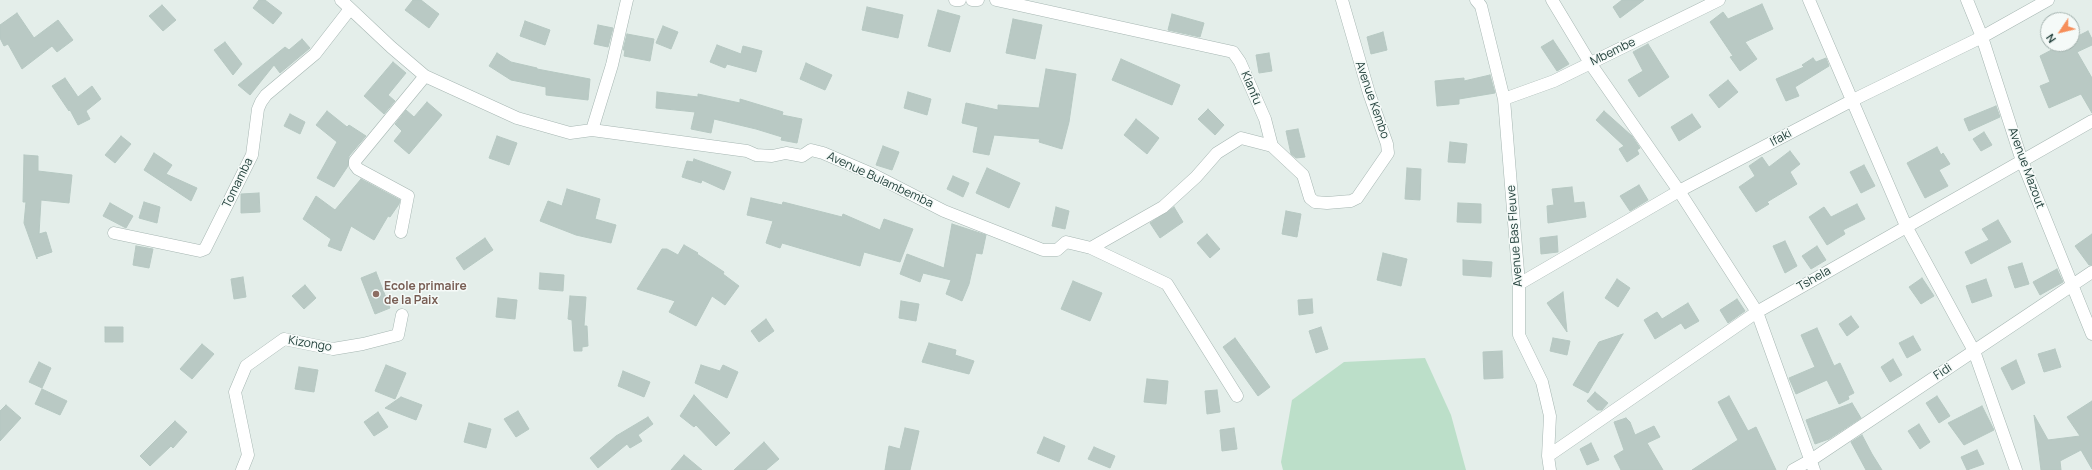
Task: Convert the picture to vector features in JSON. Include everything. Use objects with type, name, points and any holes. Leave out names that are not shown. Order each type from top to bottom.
[{"type":"street","name":"Avenue Bulambemba","points":[[341,0],[425,76],[517,118],[570,133],[592,130],[747,151],[756,155],[772,156],[786,153],[802,156],[811,150],[823,153],[872,174],[944,210],[1043,250],[1057,250],[1066,242],[1091,248],[1167,284],[1238,396]]},
{"type":"street","points":[[592,130],[612,65],[627,0]]},
{"type":"street","points":[[955,0],[960,0]]},
{"type":"street","points":[[972,0],[978,0]]},
{"type":"street","name":"Kianfu","points":[[996,0],[1233,52],[1240,62],[1265,120],[1272,146]]},
{"type":"street","name":"Avenue Kembo","points":[[1272,146],[1302,175],[1310,198],[1315,202],[1327,203],[1351,201],[1357,198],[1388,154],[1387,144],[1369,93],[1342,0]]},
{"type":"street","points":[[1552,0],[1590,63],[1679,191],[1757,312],[1812,465]]},
{"type":"street","name":"Mbembe","points":[[1504,99],[1554,81],[1719,0]]},
{"type":"street","points":[[1809,0],[1906,226],[1974,351],[2016,470]]},
{"type":"street","name":"Avenue Mazout","points":[[1967,0],[1982,38],[2022,161],[2092,334]]},
{"type":"street","name":"Ifaki","points":[[1519,284],[1679,191],[1853,100],[1982,38],[2048,0]]},
{"type":"street","name":"Avenue Bas Fleuve","points":[[1482,2],[1504,99],[1519,284],[1519,335],[1542,382],[1550,416],[1548,456],[1550,470]]},
{"type":"street","name":"Tomamba","points":[[114,233],[200,251],[205,249],[252,154],[258,109],[261,102],[315,54],[350,9]]},
{"type":"street","points":[[401,232],[408,196],[358,169],[355,165],[355,161],[425,76]]},
{"type":"street","name":"Tshela","points":[[1548,456],[1757,312],[1906,226],[2092,122]]},
{"type":"street","points":[[1091,248],[1163,207],[1196,177],[1217,153],[1241,138],[1272,146]]},
{"type":"street","name":"Fidi","points":[[1793,470],[1812,465],[1974,351],[2092,272]]},
{"type":"street","name":"Kizongo","points":[[242,470],[248,455],[234,392],[246,366],[284,339],[333,349],[363,344],[398,335],[402,315]]},
{"type":"green space","points":[[1425,358],[1451,415],[1466,470],[1283,470],[1281,462],[1292,400],[1344,362]]},
{"type":"building","points":[[259,0],[265,0],[282,13],[273,24],[253,8]]},
{"type":"building","points":[[413,0],[421,0],[439,14],[429,28],[405,10]]},
{"type":"building","points":[[1622,0],[1644,0],[1620,18],[1613,7]]},
{"type":"building","points":[[1762,4],[1773,29],[1745,42],[1757,59],[1740,71],[1730,57],[1733,56],[1710,22],[1723,12],[1728,19]]},
{"type":"building","points":[[162,5],[176,20],[163,31],[149,16]]},
{"type":"building","points":[[867,7],[903,15],[898,38],[862,30]]},
{"type":"building","points":[[938,10],[960,16],[950,52],[928,46]]},
{"type":"building","points":[[17,13],[34,38],[58,20],[73,40],[57,52],[52,46],[22,69],[8,44],[4,46],[0,38],[0,25]]},
{"type":"building","points":[[1172,14],[1204,23],[1200,37],[1168,30]]},
{"type":"building","points":[[1013,19],[1042,25],[1035,59],[1006,53]]},
{"type":"building","points":[[525,21],[550,30],[545,45],[520,36]]},
{"type":"building","points":[[598,25],[613,28],[608,47],[594,44]]},
{"type":"building","points":[[663,26],[678,32],[671,49],[656,43]]},
{"type":"building","points":[[2088,31],[2092,39],[2092,45],[2080,51],[2080,35]]},
{"type":"building","points":[[1383,32],[1387,50],[1371,54],[1367,37]]},
{"type":"building","points":[[627,34],[654,39],[650,61],[624,56],[625,50],[623,50]]},
{"type":"building","points":[[302,39],[310,48],[280,73],[274,65],[250,95],[238,85],[285,47],[289,50]]},
{"type":"building","points":[[1553,40],[1569,64],[1557,71],[1541,47]]},
{"type":"building","points":[[225,42],[242,64],[233,75],[214,50]]},
{"type":"building","points":[[1648,44],[1669,77],[1639,97],[1628,80],[1643,71],[1633,52]]},
{"type":"building","points":[[717,45],[741,54],[743,46],[762,51],[756,72],[727,64],[725,68],[710,62]]},
{"type":"building","points":[[2048,52],[2077,52],[2092,78],[2092,113],[2081,94],[2049,108],[2040,86],[2050,82],[2040,56]]},
{"type":"building","points":[[497,53],[511,62],[537,69],[590,79],[588,100],[546,95],[546,87],[511,80],[489,66]]},
{"type":"building","points":[[1269,53],[1272,71],[1259,73],[1256,55]]},
{"type":"building","points":[[1813,58],[1816,62],[1826,58],[1829,66],[1795,87],[1799,96],[1786,101],[1776,79],[1804,67],[1802,65]]},
{"type":"building","points":[[1121,59],[1180,85],[1172,105],[1112,80]]},
{"type":"building","points":[[393,62],[406,73],[388,95],[395,101],[384,114],[364,96]]},
{"type":"building","points":[[806,63],[832,75],[825,90],[800,79]]},
{"type":"building","points":[[1046,69],[1076,74],[1069,122],[1062,149],[1039,142],[1040,139],[994,135],[989,155],[973,152],[978,127],[962,123],[966,103],[998,110],[998,105],[1039,108]]},
{"type":"building","points":[[1490,75],[1495,93],[1459,99],[1459,104],[1437,106],[1435,81],[1464,78],[1464,81]]},
{"type":"building","points":[[65,78],[78,97],[92,86],[101,99],[86,111],[90,119],[78,125],[70,110],[69,111],[52,86]]},
{"type":"building","points":[[1728,80],[1738,92],[1719,108],[1709,95]]},
{"type":"building","points":[[657,92],[698,97],[698,94],[740,103],[740,99],[783,112],[782,115],[802,119],[797,143],[781,140],[782,137],[756,129],[714,119],[711,133],[691,129],[695,112],[656,108]]},
{"type":"building","points":[[908,92],[931,99],[927,115],[904,108]]},
{"type":"building","points":[[427,102],[442,115],[409,154],[394,141],[402,131],[395,124],[406,110],[414,117]]},
{"type":"building","points":[[1996,106],[2000,117],[1969,131],[1964,119]]},
{"type":"building","points":[[1208,109],[1224,125],[1215,135],[1198,119]]},
{"type":"building","points":[[327,111],[347,127],[349,125],[366,136],[349,156],[348,166],[334,187],[317,178],[337,142],[316,125]]},
{"type":"building","points":[[1604,111],[1632,136],[1640,148],[1637,150],[1639,154],[1627,162],[1619,149],[1624,146],[1596,120]]},
{"type":"building","points":[[290,114],[305,122],[300,134],[284,126]]},
{"type":"building","points":[[1692,114],[1701,127],[1679,141],[1671,127]]},
{"type":"building","points":[[1136,119],[1159,138],[1147,154],[1124,135]]},
{"type":"building","points":[[1298,129],[1305,157],[1296,158],[1291,154],[1286,131]]},
{"type":"building","points":[[1984,132],[1992,145],[1981,151],[1973,139]]},
{"type":"building","points":[[121,136],[131,144],[115,163],[105,155]]},
{"type":"building","points":[[497,136],[517,143],[509,165],[489,158]]},
{"type":"building","points":[[1450,142],[1467,144],[1465,163],[1448,162]]},
{"type":"building","points":[[883,146],[899,152],[892,170],[876,165]]},
{"type":"building","points":[[1937,147],[1941,155],[1943,153],[1950,164],[1939,170],[1948,186],[1925,198],[1907,163]]},
{"type":"building","points":[[1790,151],[1800,164],[1790,172],[1797,184],[1767,202],[1769,204],[1756,212],[1739,187],[1755,176],[1749,166],[1762,157],[1769,167]]},
{"type":"building","points":[[154,153],[172,165],[166,174],[197,188],[191,201],[144,170]]},
{"type":"building","points":[[24,155],[38,156],[38,171],[72,175],[69,203],[41,200],[39,234],[46,232],[52,252],[37,257],[37,259],[24,223],[26,202],[23,202]]},
{"type":"building","points":[[694,159],[731,172],[724,190],[702,180],[701,183],[682,177],[687,161],[693,162]]},
{"type":"building","points":[[1864,165],[1875,186],[1861,193],[1850,172]]},
{"type":"building","points":[[987,168],[1020,183],[1009,208],[976,193]]},
{"type":"building","points":[[1407,168],[1421,169],[1420,200],[1405,199]]},
{"type":"building","points":[[953,176],[969,183],[963,197],[947,189]]},
{"type":"building","points":[[361,179],[400,200],[399,204],[390,217],[388,216],[374,240],[351,226],[341,251],[328,246],[331,239],[303,219],[316,196],[335,210]]},
{"type":"building","points":[[1639,185],[1648,200],[1630,211],[1620,196]]},
{"type":"building","points":[[1572,187],[1574,203],[1584,202],[1586,217],[1548,223],[1547,206],[1554,205],[1552,189]]},
{"type":"building","points":[[567,189],[600,199],[595,219],[616,225],[611,243],[576,235],[540,221],[548,201],[562,206]]},
{"type":"building","points":[[259,193],[260,212],[241,213],[241,194]]},
{"type":"building","points":[[751,198],[782,205],[783,202],[842,217],[843,214],[880,230],[884,219],[913,229],[900,262],[864,252],[860,266],[782,243],[780,248],[766,243],[773,221],[747,215]]},
{"type":"building","points":[[144,202],[160,207],[157,223],[139,218]]},
{"type":"building","points":[[110,203],[133,216],[126,228],[103,216]]},
{"type":"building","points":[[1458,203],[1481,204],[1481,223],[1457,222]]},
{"type":"building","points":[[1857,204],[1865,219],[1843,230],[1845,234],[1827,245],[1809,217],[1824,207],[1831,217]]},
{"type":"building","points":[[1056,207],[1069,211],[1065,229],[1052,226]]},
{"type":"building","points":[[1174,207],[1183,222],[1160,238],[1150,223]]},
{"type":"building","points":[[1286,211],[1301,214],[1297,237],[1282,234]]},
{"type":"building","points":[[1998,220],[2011,242],[1971,264],[1965,252],[1989,240],[1982,229]]},
{"type":"building","points":[[952,224],[986,235],[982,254],[976,253],[969,284],[962,301],[946,294],[951,280],[923,273],[920,282],[900,274],[907,254],[944,268]]},
{"type":"building","points":[[1207,234],[1220,249],[1210,258],[1197,243]]},
{"type":"building","points":[[2092,234],[2092,265],[2089,265],[2075,246]]},
{"type":"building","points":[[1557,236],[1558,252],[1541,254],[1540,238]]},
{"type":"building","points":[[485,238],[493,250],[464,270],[456,258]]},
{"type":"building","points":[[1785,241],[1797,266],[1785,273],[1773,246]]},
{"type":"building","points":[[684,245],[698,253],[697,254],[724,272],[723,274],[739,286],[725,305],[712,296],[696,326],[669,312],[675,301],[637,289],[662,249],[667,249],[678,255]]},
{"type":"building","points":[[136,246],[153,249],[149,268],[133,265]]},
{"type":"building","points":[[1817,246],[1826,260],[1811,269],[1802,256]]},
{"type":"building","points":[[1383,253],[1407,259],[1401,286],[1377,280]]},
{"type":"building","points":[[1463,260],[1492,262],[1491,277],[1463,275]]},
{"type":"building","points":[[2022,263],[2029,284],[2015,288],[2008,267]]},
{"type":"building","points":[[2057,269],[2063,282],[2040,295],[2033,282]]},
{"type":"building","points":[[376,272],[390,308],[375,314],[361,278]]},
{"type":"building","points":[[540,273],[564,275],[563,291],[539,289]]},
{"type":"building","points":[[243,277],[246,297],[234,299],[231,279]]},
{"type":"building","points":[[1922,278],[1934,296],[1921,304],[1909,287]]},
{"type":"building","points":[[1617,279],[1630,288],[1618,307],[1605,298]]},
{"type":"building","points":[[1986,279],[1992,296],[1972,303],[1966,286]]},
{"type":"building","points":[[1073,281],[1102,293],[1090,321],[1061,309]]},
{"type":"building","points":[[305,285],[316,298],[304,309],[292,296]]},
{"type":"building","points":[[1563,292],[1567,332],[1547,303]]},
{"type":"building","points":[[570,296],[586,297],[584,326],[587,326],[588,346],[582,347],[582,351],[574,351],[572,320],[568,319]]},
{"type":"building","points":[[498,298],[517,300],[515,319],[496,317]]},
{"type":"building","points":[[1312,299],[1313,313],[1299,315],[1298,300]]},
{"type":"building","points":[[1737,299],[1745,311],[1728,323],[1720,310]]},
{"type":"building","points":[[901,301],[919,304],[916,321],[899,318]]},
{"type":"building","points":[[1688,303],[1699,321],[1685,329],[1681,323],[1655,339],[1644,320],[1657,312],[1662,319]]},
{"type":"building","points":[[1851,316],[1859,327],[1847,336],[1839,324]]},
{"type":"building","points":[[766,319],[774,331],[759,342],[751,331]]},
{"type":"building","points":[[105,327],[123,327],[123,342],[105,342]]},
{"type":"building","points":[[1321,327],[1328,349],[1316,353],[1309,331]]},
{"type":"building","points":[[1817,328],[1834,366],[1840,363],[1854,393],[1848,396],[1849,399],[1839,404],[1827,380],[1796,394],[1789,378],[1815,367],[1801,335]]},
{"type":"building","points":[[1623,334],[1588,393],[1573,385],[1599,342]]},
{"type":"building","points":[[1913,336],[1921,350],[1907,358],[1899,343]]},
{"type":"building","points":[[1235,338],[1270,387],[1258,396],[1223,347]]},
{"type":"building","points":[[1553,338],[1570,341],[1567,355],[1550,351]]},
{"type":"building","points":[[929,343],[956,350],[955,355],[974,361],[969,374],[922,362]]},
{"type":"building","points":[[202,344],[214,354],[192,379],[180,369]]},
{"type":"building","points":[[2055,349],[2061,367],[2044,372],[2038,354]]},
{"type":"building","points":[[1502,351],[1503,378],[1484,379],[1483,352]]},
{"type":"building","points":[[1893,359],[1902,375],[1890,382],[1881,367]]},
{"type":"building","points":[[2016,360],[2025,383],[2012,390],[2001,368]]},
{"type":"building","points":[[39,362],[51,368],[42,388],[29,382]]},
{"type":"building","points":[[386,365],[406,373],[395,399],[375,391]]},
{"type":"building","points":[[701,365],[720,371],[723,365],[738,372],[727,398],[695,383]]},
{"type":"building","points":[[299,367],[318,370],[314,392],[295,389]]},
{"type":"building","points":[[623,371],[650,382],[644,397],[618,386]]},
{"type":"building","points":[[1147,379],[1168,381],[1166,404],[1144,402]]},
{"type":"building","points":[[42,389],[67,401],[60,415],[35,404]]},
{"type":"building","points":[[1217,390],[1220,412],[1207,414],[1205,391]]},
{"type":"building","points":[[1595,392],[1608,403],[1602,410],[1597,410],[1587,401]]},
{"type":"building","points":[[694,395],[730,433],[716,446],[696,425],[694,427],[680,416]]},
{"type":"building","points":[[1729,396],[1748,431],[1756,427],[1776,470],[1692,470],[1738,440],[1718,402]]},
{"type":"building","points":[[1937,396],[1950,416],[1939,423],[1926,403]]},
{"type":"building","points":[[401,397],[422,405],[416,420],[385,408]]},
{"type":"building","points":[[2092,401],[2092,469],[2081,450],[2060,461],[2061,470],[2041,470],[2034,415],[2048,440],[2080,436],[2067,417]]},
{"type":"building","points":[[1852,403],[1861,418],[1829,439],[1815,444],[1806,420]]},
{"type":"building","points":[[6,405],[21,418],[0,441],[0,411]]},
{"type":"building","points":[[1982,406],[1994,430],[1964,445],[1948,423]]},
{"type":"building","points":[[518,411],[529,429],[516,437],[504,419]]},
{"type":"building","points":[[378,412],[388,427],[374,436],[364,422]]},
{"type":"building","points":[[648,417],[653,424],[638,435],[642,441],[630,448],[627,444],[598,468],[590,458],[616,436]]},
{"type":"building","points":[[1626,418],[1630,422],[1635,435],[1654,426],[1660,437],[1647,443],[1663,470],[1621,470],[1614,456],[1624,450],[1614,422]]},
{"type":"building","points":[[175,421],[187,432],[173,448],[171,446],[150,466],[140,456]]},
{"type":"building","points":[[469,423],[491,429],[486,448],[464,442]]},
{"type":"building","points":[[1919,424],[1930,442],[1920,449],[1908,431]]},
{"type":"building","points":[[905,428],[919,431],[910,470],[885,470],[889,446],[900,449]]},
{"type":"building","points":[[1234,428],[1237,449],[1222,451],[1220,430]]},
{"type":"building","points":[[1862,435],[1882,470],[1866,470],[1851,442]]},
{"type":"building","points":[[1044,437],[1065,446],[1059,462],[1037,453]]},
{"type":"building","points":[[764,442],[779,459],[766,470],[734,470]]},
{"type":"building","points":[[1591,443],[1599,460],[1587,465],[1580,449]]},
{"type":"building","points":[[1094,447],[1115,456],[1110,468],[1088,459]]},
{"type":"building","points":[[1977,450],[1984,464],[1967,470],[1961,457]]},
{"type":"building","points":[[684,455],[702,470],[671,470]]},
{"type":"place","name":"Ecole primaire de la Paix","points":[[376,294]]}]
